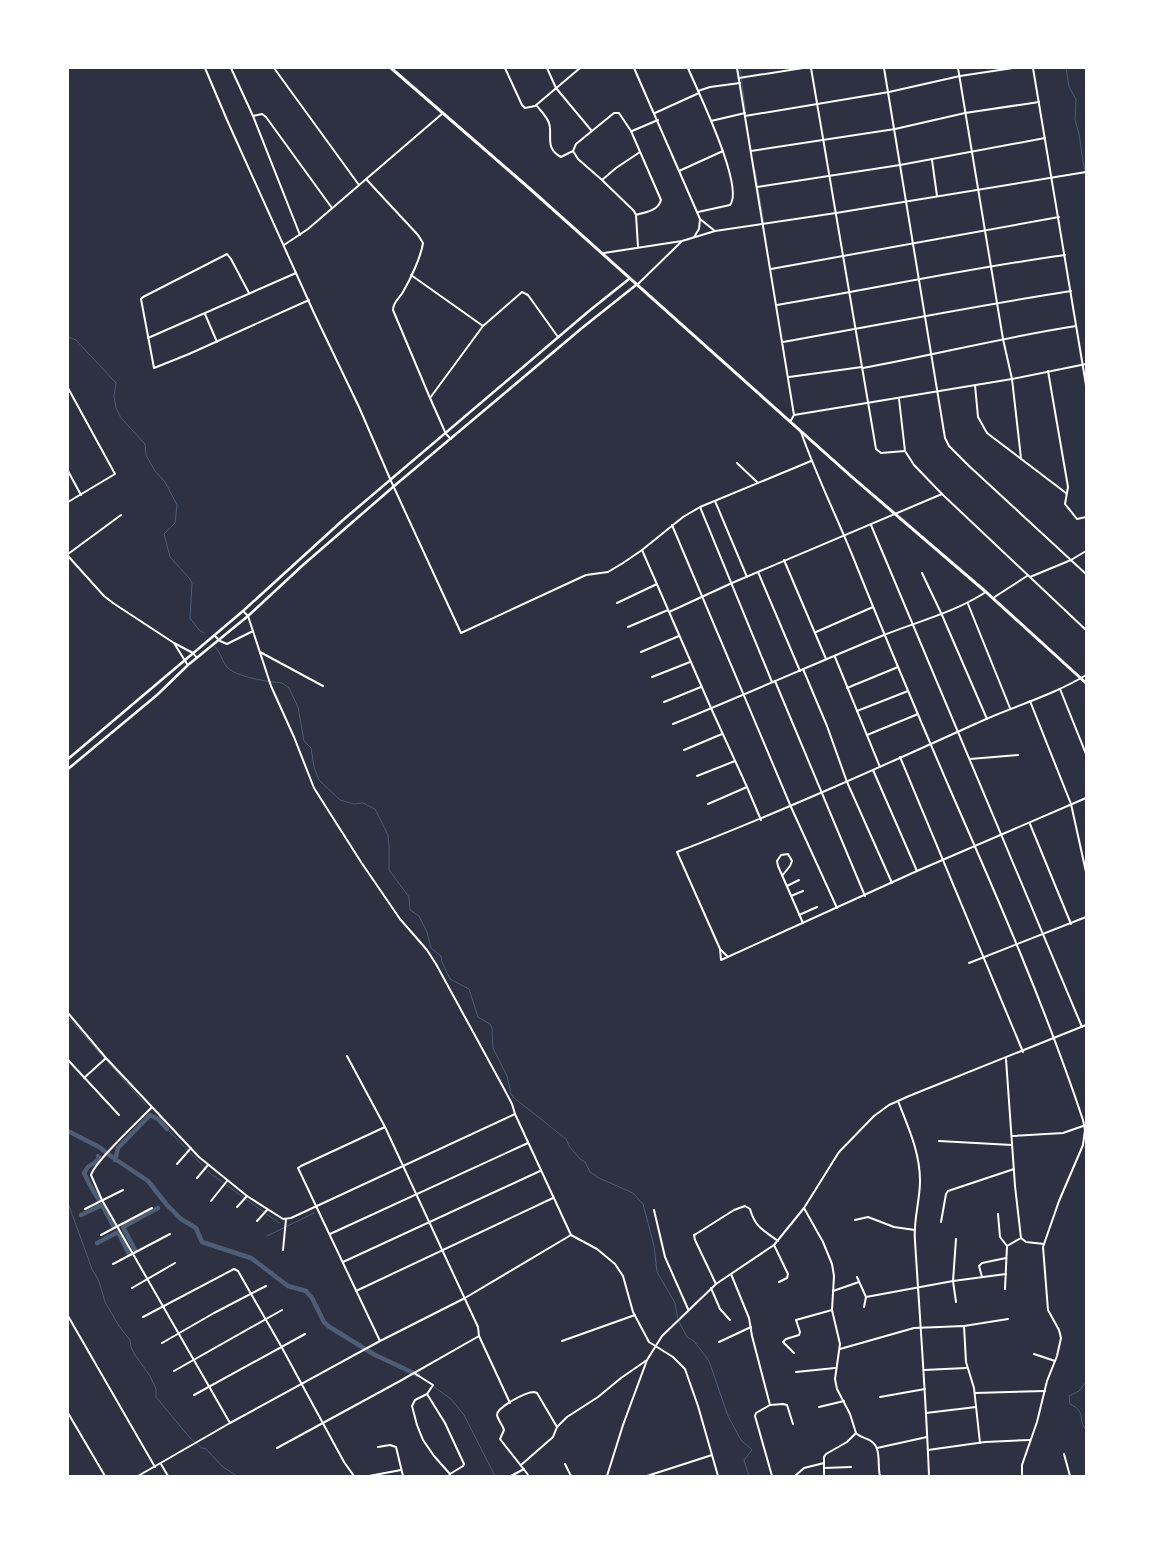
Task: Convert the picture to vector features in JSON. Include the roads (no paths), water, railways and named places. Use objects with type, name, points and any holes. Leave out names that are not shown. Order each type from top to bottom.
[{"type":"highway","points":[[391,68],[801,432],[986,592],[1086,683]]},
{"type":"main road","points":[[68,759],[243,611],[390,481],[629,279]]},
{"type":"main road","points":[[68,769],[157,695],[188,665],[220,641],[393,486],[636,285]]},
{"type":"main road","points":[[498,389],[503,394]]},
{"type":"main road","points":[[79,749],[84,755]]},
{"type":"street","points":[[205,68],[296,273],[359,407],[390,481],[461,633],[586,575],[608,572],[642,550],[672,525],[700,507],[811,461]]},
{"type":"street","points":[[231,68],[254,116],[300,235]]},
{"type":"street","points":[[274,68],[359,185]]},
{"type":"street","points":[[505,68],[525,108],[531,108],[536,105],[580,68]]},
{"type":"street","points":[[547,68],[556,88],[592,131]]},
{"type":"street","points":[[634,68],[700,219],[715,231]]},
{"type":"street","points":[[688,68],[724,151],[728,164],[733,202],[730,205],[697,212]]},
{"type":"street","points":[[737,68],[789,377],[794,415],[790,422]]},
{"type":"street","points":[[739,78],[803,68]]},
{"type":"street","points":[[811,68],[876,450],[878,452],[906,451]]},
{"type":"street","points":[[884,68],[944,432],[950,446],[968,465],[1086,574]]},
{"type":"street","points":[[958,68],[1003,339],[1012,379],[1021,458]]},
{"type":"street","points":[[711,121],[889,92],[960,76],[1013,68]]},
{"type":"street","points":[[1033,68],[1086,385]]},
{"type":"street","points":[[655,114],[698,92],[716,86],[740,83]]},
{"type":"street","points":[[750,152],[895,129],[965,113],[1039,102]]},
{"type":"street","points":[[536,105],[548,120],[550,126],[549,140],[557,154],[561,156],[573,151],[576,144],[617,112],[619,113],[631,132],[661,200],[660,204],[653,210],[636,215]]},
{"type":"street","points":[[284,245],[300,235],[443,113]]},
{"type":"street","points":[[254,116],[262,114],[266,117],[332,208]]},
{"type":"street","points":[[631,132],[658,120]]},
{"type":"street","points":[[756,188],[900,166],[1045,138]]},
{"type":"street","points":[[573,151],[578,159],[602,180],[636,215],[638,247]]},
{"type":"street","points":[[679,171],[724,151]]},
{"type":"street","points":[[602,180],[640,152]]},
{"type":"street","points":[[932,160],[937,196]]},
{"type":"street","points":[[601,254],[682,241],[715,231],[1086,172]]},
{"type":"street","points":[[366,180],[423,243],[411,275],[402,294],[393,306],[393,310],[446,434],[451,439]]},
{"type":"street","points":[[771,269],[1059,217]]},
{"type":"street","points":[[694,237],[700,219]]},
{"type":"street","points":[[636,285],[682,241]]},
{"type":"street","points":[[249,294],[232,259],[230,256],[224,255],[142,298],[155,368],[309,300]]},
{"type":"street","points":[[777,305],[920,280],[992,265],[1065,255]]},
{"type":"street","points":[[148,338],[296,273]]},
{"type":"street","points":[[411,275],[483,326]]},
{"type":"street","points":[[783,342],[1071,291]]},
{"type":"street","points":[[430,398],[483,326],[518,294],[525,293],[559,338]]},
{"type":"street","points":[[205,314],[216,342]]},
{"type":"street","points":[[789,377],[862,368],[1076,326]]},
{"type":"street","points":[[794,415],[1012,379],[1086,364]]},
{"type":"street","points":[[1048,371],[1068,487],[1064,501],[1066,508],[1077,518],[1086,517]]},
{"type":"street","points":[[975,385],[978,417],[984,430],[1066,493]]},
{"type":"street","points":[[68,388],[115,474],[68,502]]},
{"type":"street","points":[[899,398],[906,451],[919,471],[1028,577],[1086,630]]},
{"type":"street","points":[[801,432],[811,461],[908,691],[1018,945],[1084,1125],[1083,1145],[1059,1201],[1044,1244],[1043,1253],[1048,1310],[1059,1330],[1061,1338],[1044,1391],[1040,1414],[1022,1465],[1022,1476]]},
{"type":"street","points":[[737,463],[758,483]]},
{"type":"street","points":[[68,471],[81,495]]},
{"type":"street","points":[[628,627],[942,494]]},
{"type":"street","points":[[715,501],[747,577]]},
{"type":"street","points":[[700,507],[865,896]]},
{"type":"street","points":[[121,515],[68,555],[104,596],[119,608],[193,653],[197,658]]},
{"type":"street","points":[[672,525],[791,807],[837,908]]},
{"type":"street","points":[[871,525],[1082,1027]]},
{"type":"street","points":[[642,550],[761,820]]},
{"type":"street","points":[[992,598],[1028,577],[1071,560],[1086,551]]},
{"type":"street","points":[[784,560],[826,660]]},
{"type":"street","points":[[758,572],[800,671]]},
{"type":"street","points":[[922,574],[942,615],[986,719]]},
{"type":"street","points":[[617,602],[657,584]]},
{"type":"street","points":[[673,724],[885,635],[942,615],[968,604],[986,592]]},
{"type":"street","points":[[968,604],[1010,709]]},
{"type":"street","points":[[815,632],[873,607]]},
{"type":"street","points":[[243,611],[248,616],[276,700],[294,737],[308,776],[318,795],[395,912],[427,950],[436,964],[512,1104],[540,1171],[571,1235],[597,1249],[620,1269],[635,1315],[649,1342],[673,1357],[685,1369],[698,1406],[718,1476]]},
{"type":"street","points":[[213,636],[228,644],[253,631]]},
{"type":"street","points":[[641,652],[679,636]]},
{"type":"street","points":[[174,643],[188,665]]},
{"type":"street","points":[[260,652],[323,686]]},
{"type":"street","points":[[835,657],[880,766]]},
{"type":"street","points":[[652,677],[690,662]]},
{"type":"street","points":[[847,688],[898,667]]},
{"type":"street","points":[[803,669],[827,726],[847,782],[892,883]]},
{"type":"street","points":[[727,957],[720,949],[677,852],[761,820],[986,719],[1060,689],[1086,675]]},
{"type":"street","points":[[664,702],[701,687]]},
{"type":"street","points":[[1060,689],[1086,754]]},
{"type":"street","points":[[857,711],[908,691]]},
{"type":"street","points":[[1030,701],[1071,804],[1086,872]]},
{"type":"street","points":[[866,735],[918,714]]},
{"type":"street","points":[[684,750],[722,734]]},
{"type":"street","points":[[970,759],[1018,755]]},
{"type":"street","points":[[900,757],[1023,1052]]},
{"type":"street","points":[[697,776],[735,760]]},
{"type":"street","points":[[873,770],[918,872]]},
{"type":"street","points":[[708,804],[747,787]]},
{"type":"street","points":[[720,949],[721,960],[1086,798]]},
{"type":"street","points":[[1030,823],[1071,924]]},
{"type":"street","points":[[782,876],[792,861],[788,854],[782,856],[777,861],[782,876],[786,886],[803,924]]},
{"type":"street","points":[[786,886],[799,880]]},
{"type":"street","points":[[791,896],[803,891]]},
{"type":"street","points":[[799,915],[817,907]]},
{"type":"street","points":[[969,963],[1086,917]]},
{"type":"street","points":[[68,1013],[106,1058],[208,1165],[247,1196],[280,1218],[286,1219],[316,1206],[515,1114]]},
{"type":"street","points":[[607,1476],[623,1425],[654,1346],[710,1288],[778,1241],[804,1208],[839,1152],[874,1116],[898,1101],[1086,1026]]},
{"type":"street","points":[[347,1056],[385,1127],[478,1327],[479,1336],[510,1403]]},
{"type":"street","points":[[84,1078],[106,1058]]},
{"type":"street","points":[[1006,1058],[1021,1238],[1026,1242],[1044,1244]]},
{"type":"street","points":[[68,1060],[119,1115]]},
{"type":"street","points":[[898,1101],[912,1136],[920,1166],[915,1230],[929,1476]]},
{"type":"street","points":[[152,1107],[92,1170],[91,1174],[102,1200],[230,1424]]},
{"type":"street","points":[[1012,1136],[1063,1133],[1084,1125]]},
{"type":"street","points":[[380,1340],[299,1170],[299,1166],[385,1127]]},
{"type":"street","points":[[939,1141],[1012,1145]]},
{"type":"street","points":[[330,1234],[528,1143]]},
{"type":"street","points":[[177,1164],[191,1148]]},
{"type":"street","points":[[197,1178],[208,1165]]},
{"type":"street","points":[[941,1222],[948,1191],[991,1175],[1014,1169]]},
{"type":"street","points":[[343,1262],[540,1171]]},
{"type":"street","points":[[211,1201],[227,1181]]},
{"type":"street","points":[[85,1209],[122,1190]]},
{"type":"street","points":[[237,1207],[247,1196]]},
{"type":"street","points":[[356,1291],[553,1198]]},
{"type":"street","points":[[716,1284],[710,1275],[694,1235],[729,1213],[745,1206],[750,1209],[757,1226],[778,1241]]},
{"type":"street","points":[[101,1235],[152,1208]]},
{"type":"street","points":[[804,1208],[828,1254],[834,1276],[832,1310],[838,1335],[839,1350],[835,1368],[836,1384],[856,1433],[871,1441],[877,1448],[880,1476]]},
{"type":"street","points":[[258,1221],[267,1210]]},
{"type":"street","points":[[654,1210],[664,1257],[688,1309]]},
{"type":"street","points":[[998,1214],[1000,1237],[1007,1246],[1005,1289]]},
{"type":"street","points":[[854,1220],[868,1217],[894,1227],[915,1230]]},
{"type":"street","points":[[282,1250],[286,1219]]},
{"type":"street","points":[[113,1264],[170,1234]]},
{"type":"street","points":[[138,1476],[380,1340],[464,1298],[571,1235]]},
{"type":"street","points":[[1007,1246],[1021,1238]]},
{"type":"street","points":[[956,1239],[953,1281],[956,1302]]},
{"type":"street","points":[[774,1245],[788,1274],[786,1278],[779,1282]]},
{"type":"street","points":[[982,1278],[979,1266],[982,1263],[1006,1258]]},
{"type":"street","points":[[132,1288],[175,1263]]},
{"type":"street","points":[[143,1317],[234,1270],[238,1270],[282,1346],[336,1448],[354,1476]]},
{"type":"street","points":[[731,1274],[744,1302],[770,1405]]},
{"type":"street","points":[[866,1297],[953,1281],[1006,1274]]},
{"type":"street","points":[[857,1277],[866,1297],[864,1307]]},
{"type":"street","points":[[833,1291],[859,1282]]},
{"type":"street","points":[[162,1343],[266,1286]]},
{"type":"street","points":[[710,1288],[720,1309],[730,1320]]},
{"type":"street","points":[[174,1371],[282,1310]]},
{"type":"street","points":[[794,1353],[783,1342],[786,1339],[799,1335],[800,1332],[796,1320],[832,1310]]},
{"type":"street","points":[[562,1341],[635,1315]]},
{"type":"street","points":[[68,1316],[155,1468]]},
{"type":"street","points":[[839,1350],[894,1333],[922,1327],[964,1326],[1008,1319]]},
{"type":"street","points":[[964,1326],[967,1368],[975,1393],[980,1443]]},
{"type":"street","points":[[719,1342],[751,1327]]},
{"type":"street","points":[[194,1395],[305,1334]]},
{"type":"street","points":[[277,1448],[479,1336]]},
{"type":"street","points":[[1034,1354],[1055,1361]]},
{"type":"street","points":[[522,1465],[553,1437],[557,1427],[575,1411],[598,1397],[647,1360]]},
{"type":"street","points":[[796,1372],[835,1368]]},
{"type":"street","points":[[924,1370],[967,1368]]},
{"type":"street","points":[[414,1373],[433,1386],[427,1394],[416,1400],[412,1406],[417,1425],[428,1448],[449,1475],[464,1464],[445,1423],[427,1394]]},
{"type":"street","points":[[880,1397],[925,1389]]},
{"type":"street","points":[[975,1393],[1044,1391]]},
{"type":"street","points":[[529,1476],[500,1438],[504,1430],[497,1416],[498,1412],[530,1392],[537,1393],[557,1427]]},
{"type":"street","points":[[819,1407],[844,1401]]},
{"type":"street","points":[[772,1476],[755,1416],[756,1413],[770,1405],[787,1405],[793,1424]]},
{"type":"street","points":[[926,1413],[977,1407]]},
{"type":"street","points":[[68,1413],[105,1476]]},
{"type":"street","points":[[824,1476],[826,1454],[847,1442],[856,1433]]},
{"type":"street","points":[[877,1448],[927,1437]]},
{"type":"street","points":[[928,1450],[980,1443],[1030,1440]]},
{"type":"street","points":[[378,1447],[390,1444],[396,1447],[404,1476]]},
{"type":"street","points":[[1064,1454],[1070,1476]]},
{"type":"street","points":[[647,1476],[712,1455]]},
{"type":"street","points":[[795,1476],[804,1468],[824,1463]]},
{"type":"street","points":[[162,1464],[168,1476]]},
{"type":"street","points":[[565,1464],[571,1476]]},
{"type":"street","points":[[824,1468],[851,1467]]},
{"type":"street","points":[[511,1476],[524,1469]]},
{"type":"street","points":[[369,1476],[401,1470]]},
{"type":"waterway","points":[[740,68],[746,115]]},
{"type":"waterway","points":[[1066,68],[1069,87],[1076,99],[1075,120],[1086,180]]},
{"type":"waterway","points":[[755,170],[764,223]]},
{"type":"waterway","points":[[68,337],[76,340],[116,383],[114,396],[116,408],[121,418],[145,444],[146,455],[155,471],[165,482],[177,505],[175,523],[164,534],[170,557],[190,579],[192,584],[190,618],[199,630],[204,633]]},
{"type":"waterway","points":[[214,646],[230,670],[252,678],[282,683],[289,688],[298,707],[304,741],[311,748],[314,767],[319,780],[340,800],[354,804],[363,803],[375,809],[388,835],[389,870],[409,897],[410,910],[419,916],[427,932],[431,948],[441,956],[450,979],[469,989],[478,1017],[490,1024],[493,1048],[507,1076],[513,1097],[566,1139],[569,1146],[585,1162],[590,1172],[633,1193],[643,1204],[654,1246],[657,1272],[675,1303],[678,1320],[687,1337],[694,1341],[709,1361],[728,1416],[741,1440],[752,1450],[744,1460],[749,1476]]},
{"type":"waterway","points":[[68,1017],[146,1105]]},
{"type":"waterway","points":[[115,1160],[118,1148],[150,1115],[158,1119],[167,1129]]},
{"type":"waterway","points":[[167,1129],[211,1174],[279,1223]]},
{"type":"waterway","points":[[68,1131],[99,1147],[148,1181],[181,1219],[196,1228],[202,1242],[251,1258],[288,1286],[306,1291],[328,1326],[375,1355],[418,1375]]},
{"type":"waterway","points":[[98,1156],[100,1159],[88,1167],[84,1173],[99,1200]]},
{"type":"waterway","points":[[68,1203],[92,1269],[99,1281],[105,1302],[130,1340],[135,1355],[150,1376],[156,1389],[156,1397],[190,1438],[206,1449],[223,1467],[237,1476]]},
{"type":"waterway","points":[[81,1215],[102,1205],[114,1227]]},
{"type":"waterway","points":[[135,1250],[123,1227],[158,1208]]},
{"type":"waterway","points":[[267,1236],[314,1213]]},
{"type":"waterway","points":[[97,1243],[118,1232],[129,1254]]},
{"type":"waterway","points":[[1086,1382],[1079,1391],[1069,1396],[1070,1404],[1080,1413],[1086,1430]]},
{"type":"waterway","points":[[433,1386],[451,1399],[464,1415],[495,1476]]}]
